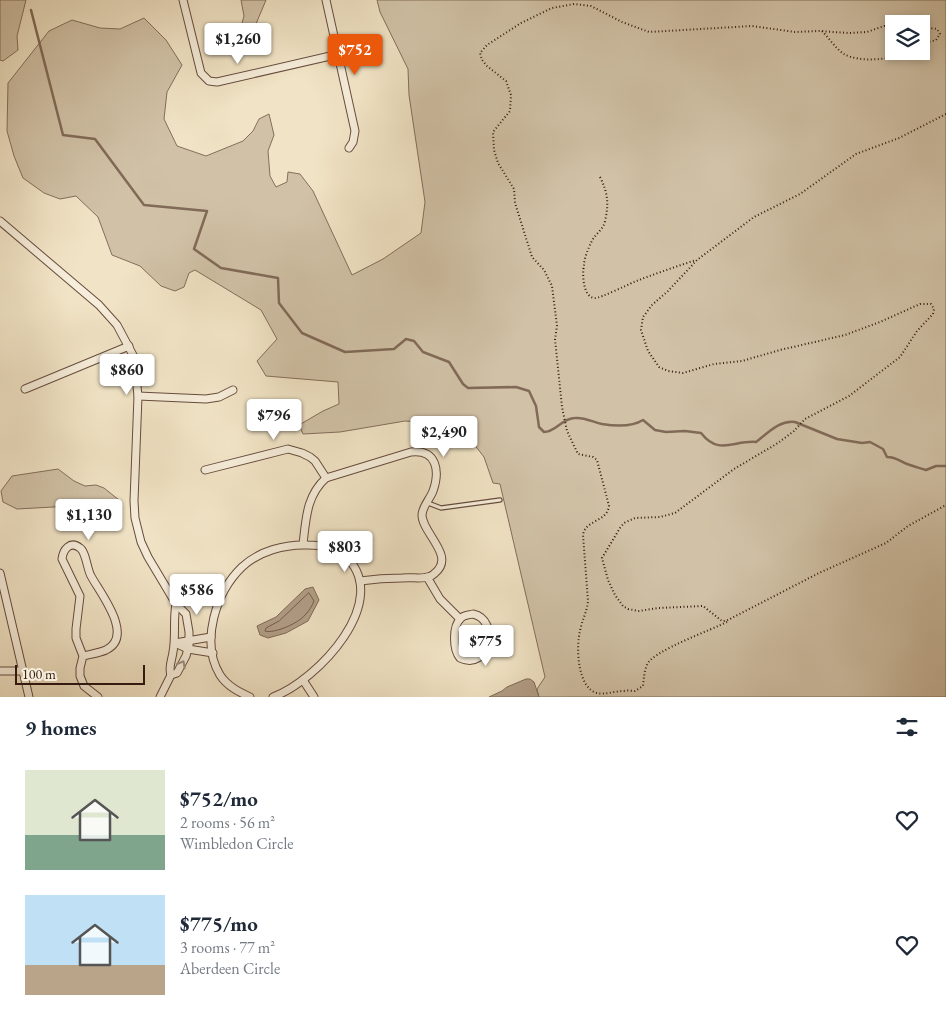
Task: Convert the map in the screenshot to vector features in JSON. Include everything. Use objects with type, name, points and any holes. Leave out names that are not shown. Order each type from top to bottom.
[{"type":"street","points":[[183,0],[201,73],[209,80],[217,82],[339,54]]},
{"type":"street","points":[[326,0],[355,130],[353,142],[349,148]]},
{"type":"street","points":[[0,221],[100,305],[117,325],[129,346],[136,368],[138,396],[134,501],[137,528],[148,556],[176,604],[186,614],[189,632],[186,656],[177,673],[171,675]]},
{"type":"street","points":[[25,389],[129,346]]},
{"type":"street","points":[[138,396],[206,399],[220,397],[233,390]]},
{"type":"street","points":[[205,470],[288,449],[310,457],[315,461],[326,478]]},
{"type":"street","points":[[303,544],[310,502],[319,484],[326,478],[419,451],[430,456],[436,468],[435,484],[423,509],[422,518],[440,552],[442,558],[439,569],[427,577],[360,581]]},
{"type":"street","points":[[250,697],[224,680],[217,669],[213,652],[211,637],[215,615],[220,599],[229,582],[242,567],[267,551],[303,544],[324,546],[340,552],[354,566],[360,581],[356,615],[321,666],[287,691],[273,697]]},
{"type":"street","points":[[83,656],[106,650],[111,647],[118,636],[112,611],[89,574],[83,553],[80,548],[72,545],[66,548],[62,559],[80,596],[76,638],[83,656],[80,676],[84,686],[98,697]]},
{"type":"street","points":[[0,573],[29,697]]},
{"type":"street","points":[[427,577],[440,599],[460,619]]},
{"type":"street","points":[[160,697],[171,675],[169,670],[175,643],[173,617],[176,604]]},
{"type":"street","points":[[467,615],[477,615],[488,626],[489,632],[486,649],[484,654],[475,660],[470,661],[460,658],[454,646],[456,626],[460,619],[467,615]]},
{"type":"street","points":[[175,643],[211,637]]},
{"type":"street","points":[[175,643],[188,649],[213,652]]},
{"type":"street","points":[[0,671],[23,671]]},
{"type":"street","points":[[303,680],[314,697]]},
{"type":"lane","points":[[427,502],[441,508],[500,500]]},
{"type":"path","points":[[885,26],[867,32],[795,32],[748,26],[649,32],[622,22],[591,6],[574,4],[559,6],[507,31],[481,50],[480,57],[490,70],[506,81],[512,95],[510,111],[494,132],[494,150],[498,163],[514,189],[515,203],[532,257],[544,270],[552,286],[557,326],[556,344],[566,428],[578,454],[593,457],[597,460],[609,506],[606,513],[585,529],[583,535],[588,601],[580,631],[579,663],[582,677],[588,688],[598,694],[640,689],[646,668],[652,658],[819,573],[886,543],[908,526],[946,504]]},
{"type":"path","points":[[930,28],[936,29],[940,34],[936,40],[930,42]]},
{"type":"path","points":[[822,31],[844,54],[856,58],[885,58]]},
{"type":"path","points":[[729,620],[722,621],[703,606],[658,608],[639,611],[628,609],[619,602],[611,588],[602,558],[624,523],[635,518],[660,517],[675,513],[734,469],[778,443],[804,420],[841,402],[893,363],[905,352],[917,332],[933,314],[933,307],[925,303],[920,304],[880,322],[844,335],[742,361],[714,364],[683,373],[668,371],[659,367],[652,357],[642,336],[641,324],[646,311],[698,259],[754,216],[800,194],[856,154],[899,138],[946,114]]},
{"type":"path","points":[[600,177],[607,190],[608,199],[606,220],[602,230],[592,241],[584,263],[585,287],[591,297],[598,298],[698,259]]},
{"type":"shaded area","points":[[0,0],[26,0],[17,36],[18,50],[3,61],[0,60]]},
{"type":"shaded area","points":[[241,0],[266,0],[253,31],[239,34],[244,16]]},
{"type":"shaded area","points":[[377,0],[946,0],[946,697],[539,697],[537,689],[545,677],[500,484],[493,483],[484,457],[459,425],[405,421],[340,432],[303,434],[299,425],[339,404],[338,382],[266,376],[257,361],[277,339],[261,310],[195,270],[189,273],[184,287],[175,291],[161,286],[140,266],[112,255],[98,217],[76,196],[60,199],[44,193],[23,178],[7,131],[8,83],[49,31],[72,20],[100,28],[120,29],[144,18],[166,40],[182,65],[167,92],[164,119],[177,146],[206,156],[243,141],[253,131],[259,119],[269,114],[274,135],[268,151],[270,176],[276,187],[287,182],[288,172],[300,174],[313,191],[352,275],[383,259],[421,233],[425,202],[409,95],[408,69],[380,12]]},
{"type":"shaded area","points":[[58,469],[74,481],[85,486],[96,485],[104,488],[119,500],[118,510],[106,513],[71,506],[17,509],[3,502],[1,491],[12,476]]},
{"type":"water","points":[[313,587],[319,600],[308,621],[286,633],[268,638],[260,635],[257,626],[276,617],[305,589]]},
{"type":"water","points":[[526,679],[534,682],[539,697],[489,697],[507,687]]},
{"type":"waterway","points":[[31,10],[63,135],[95,139],[144,205],[207,211],[194,249],[221,268],[278,278],[279,303],[302,333],[345,352],[394,349],[406,339],[414,341],[423,352],[449,362],[463,384],[468,388],[516,387],[529,391],[536,406],[539,427],[544,432],[552,430],[566,420],[575,418],[617,425],[634,424],[643,420],[655,430],[701,433],[714,444],[727,445],[756,442],[779,425],[795,422],[837,439],[862,443],[870,442],[883,449],[887,457],[926,470],[936,466],[946,466]]}]
